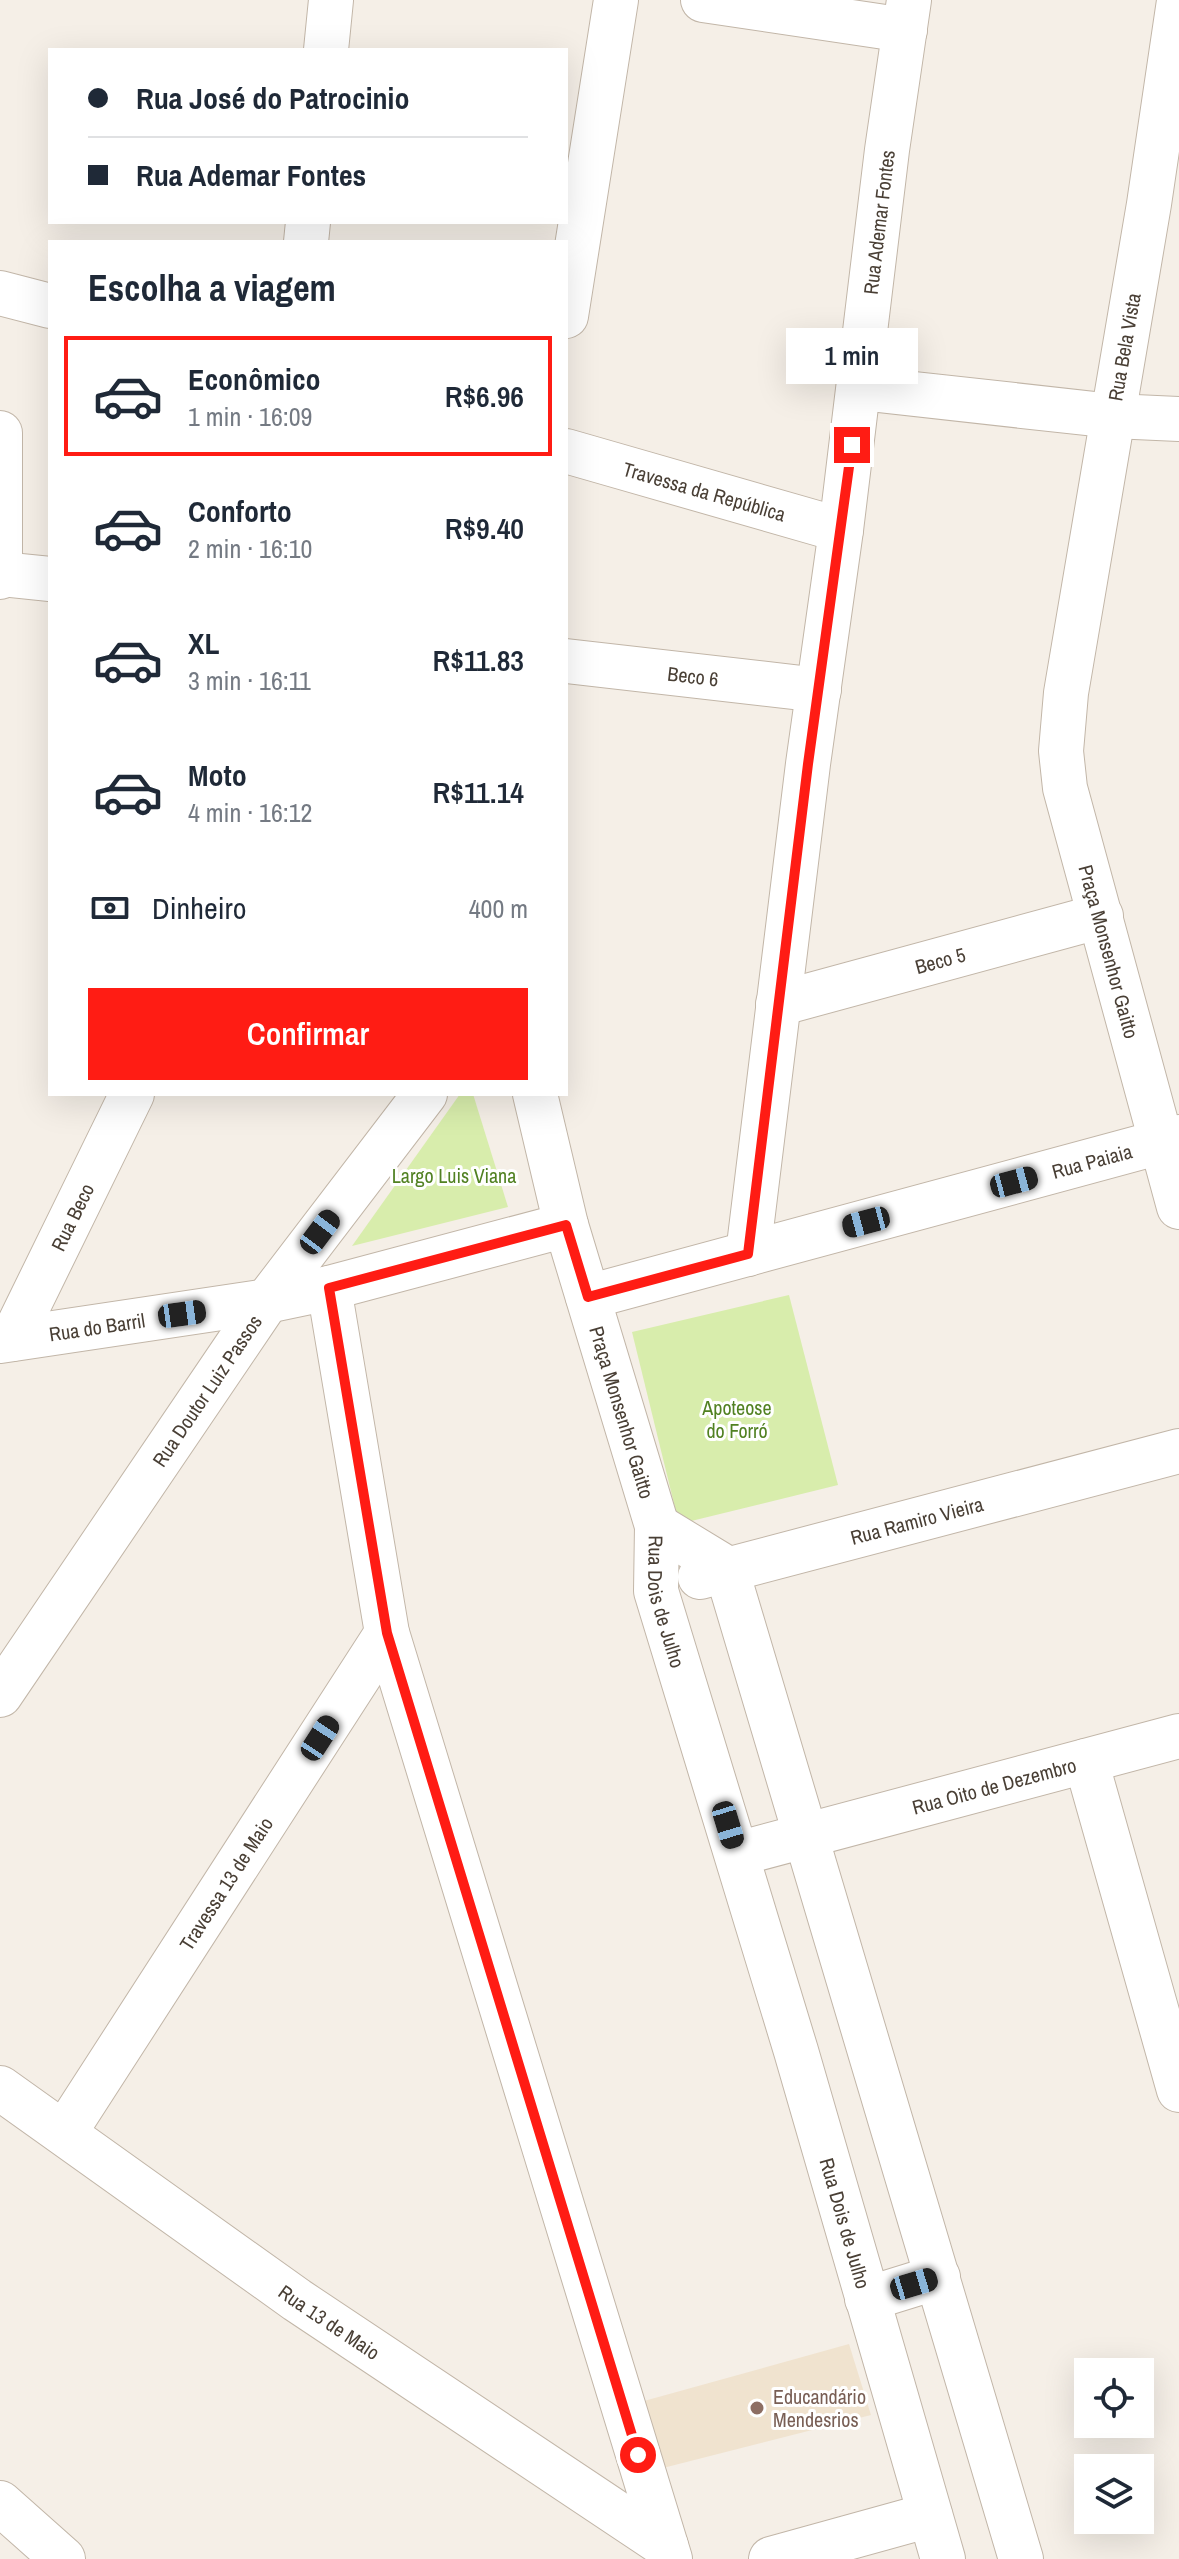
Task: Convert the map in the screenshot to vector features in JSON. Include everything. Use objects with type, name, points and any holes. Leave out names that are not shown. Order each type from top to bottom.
[{"type":"street","points":[[326,48],[331,0]]},
{"type":"street","points":[[568,300],[616,0]]},
{"type":"street","points":[[703,0],[907,15]]},
{"type":"street","name":"Rua Bela Vista","points":[[1066,693],[1113,416],[1164,205],[1179,1]]},
{"type":"street","name":"Rua Ademar Fontes","points":[[748,1254],[860,388],[887,150],[907,15]]},
{"type":"street","points":[[0,293],[48,305]]},
{"type":"street","points":[[860,388],[1113,416],[1179,419]]},
{"type":"street","points":[[0,433],[0,575],[48,579]]},
{"type":"street","name":"Travessa da República","points":[[568,452],[841,530]]},
{"type":"street","name":"Beco 6","points":[[568,661],[819,690]]},
{"type":"street","name":"Praça Monsenhor Gaitto","points":[[1066,693],[1061,751],[1065,788],[1170,1140],[1179,1207]]},
{"type":"street","name":"Beco 5","points":[[778,1004],[1101,916]]},
{"type":"street","name":"Rua Beco","points":[[6,1340],[131,1096]]},
{"type":"street","name":"Rua Doutor Luiz Passos","points":[[0,1695],[267,1301],[423,1096]]},
{"type":"street","name":"Praça Monsenhor Gaitto","points":[[535,1096],[566,1225],[657,1526]]},
{"type":"street","name":"Rua Paiaia","points":[[588,1297],[1170,1140]]},
{"type":"street","name":"Rua do Barril","points":[[6,1340],[267,1301],[329,1288],[566,1225]]},
{"type":"street","points":[[329,1288],[387,1633],[668,2553]]},
{"type":"street","name":"Rua Ramiro Vieira","points":[[656,1591],[726,1568],[1179,1451]]},
{"type":"street","name":"Rua Dois de Julho","points":[[657,1526],[726,1568]]},
{"type":"street","name":"Rua Dois de Julho","points":[[657,1526],[656,1591],[796,2051],[943,2559]]},
{"type":"street","points":[[726,1568],[1021,2559]]},
{"type":"street","name":"Travessa 13 de Maio","points":[[65,2132],[387,1633]]},
{"type":"street","name":"Rua Oito de Dezembro","points":[[737,1854],[1179,1736]]},
{"type":"street","points":[[1086,1761],[1179,2090]]},
{"type":"street","points":[[796,2051],[862,2030]]},
{"type":"street","name":"Rua 13 de Maio","points":[[0,2088],[297,2300],[668,2553]]},
{"type":"street","points":[[867,2299],[938,2277]]},
{"type":"street","points":[[0,2503],[63,2559]]},
{"type":"street","points":[[771,2559],[930,2515]]},
{"type":"shaded area","name":"Educandário Mendesrios","points":[[849,2344],[871,2415],[663,2468],[644,2401]]},
{"type":"green space","name":"Largo Luis Viana","points":[[459,1096],[474,1096],[508,1207],[352,1246]]},
{"type":"green space","name":"Apoteose do Forró","points":[[789,1295],[838,1485],[679,1524],[632,1332]]},
{"type":"place","name":"Educandário Mendesrios","points":[[757,2408]]},
{"type":"route","points":[[638,2455],[387,1633],[329,1288],[566,1225],[588,1297],[748,1254],[808,764],[852,445]]}]
